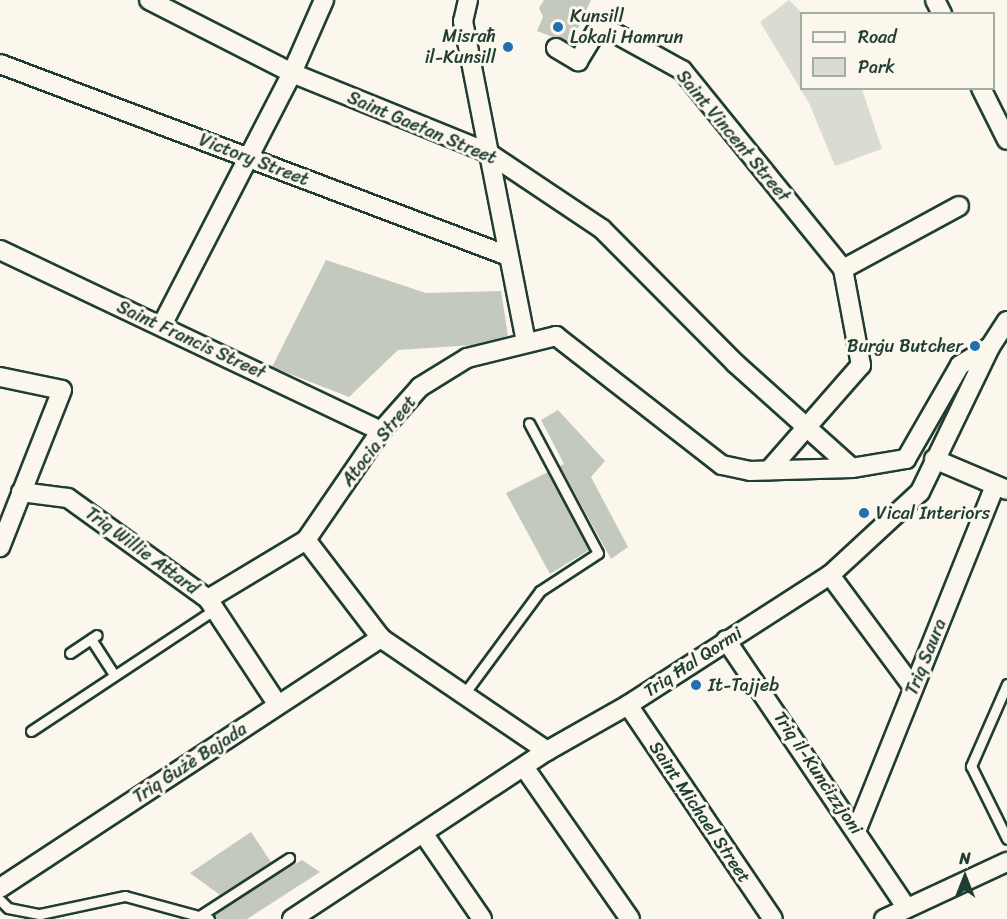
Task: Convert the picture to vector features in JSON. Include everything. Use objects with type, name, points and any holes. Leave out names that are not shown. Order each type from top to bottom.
[{"type":"street","name":"Saint Gaetan Street","points":[[149,0],[292,73],[487,152],[602,229],[735,363],[807,425],[852,468]]},
{"type":"street","points":[[162,325],[292,73],[324,0]]},
{"type":"street","points":[[468,0],[462,21],[526,343]]},
{"type":"street","name":"Saint Vincent Street","points":[[556,48],[578,61],[600,25],[682,70],[843,269],[861,365],[769,470]]},
{"type":"street","name":"Victory Street","points":[[0,64],[508,256]]},
{"type":"street","points":[[982,90],[1007,140]]},
{"type":"street","points":[[843,269],[959,206]]},
{"type":"street","name":"Saint Francis Street","points":[[0,250],[381,431]]},
{"type":"street","name":"Triq Ħal Qormi","points":[[300,917],[547,751],[628,705],[830,575],[920,492],[990,347],[1007,321]]},
{"type":"street","name":"Atocia Street","points":[[306,540],[381,431],[420,387],[467,358],[556,336],[722,465],[769,470],[852,468],[906,459],[960,365],[990,347]]},
{"type":"street","points":[[0,377],[62,390],[0,547]]},
{"type":"street","points":[[934,459],[1001,488]]},
{"type":"street","name":"Triq Saura","points":[[857,829],[914,687],[1001,488]]},
{"type":"street","name":"Triq Willie Attard","points":[[21,492],[68,498],[212,604],[278,705]]},
{"type":"street","points":[[212,604],[306,540],[381,638],[547,751]]},
{"type":"street","points":[[830,575],[914,687]]},
{"type":"street","name":"Triq Ġużè Bajada","points":[[0,888],[381,638]]},
{"type":"street","name":"Triq il-Kunċizzjoni","points":[[726,640],[857,829],[907,908]]},
{"type":"street","name":"Saint Michael Street","points":[[628,705],[773,919]]},
{"type":"street","points":[[524,767],[630,919]]},
{"type":"street","points":[[423,833],[482,919]]},
{"type":"street","points":[[884,919],[1007,862]]},
{"type":"lane","points":[[464,694],[540,591],[598,553],[529,423]]},
{"type":"lane","points":[[31,731],[212,604]]},
{"type":"lane","points":[[70,653],[94,637],[113,673]]},
{"type":"lane","points":[[1007,684],[971,766],[1007,839]]},
{"type":"lane","points":[[0,900],[8,908],[40,914],[125,896],[205,917],[289,858]]},
{"type":"green space","points":[[789,0],[801,12],[800,88],[760,22]]},
{"type":"green space","points":[[801,90],[862,90],[882,149],[835,166],[809,103]]},
{"type":"building","name":"Kunsill Lokali Hamrun","points":[[544,0],[591,0],[571,44],[537,31],[543,17],[539,8]]},
{"type":"building","points":[[326,260],[426,293],[501,291],[508,336],[474,345],[398,350],[349,397],[272,367]]},
{"type":"building","points":[[558,410],[605,461],[591,477],[628,547],[611,559],[560,466],[564,464],[541,420]]},
{"type":"building","points":[[548,472],[589,550],[550,574],[506,493]]},
{"type":"building","points":[[251,832],[271,862],[220,895],[190,873]]},
{"type":"building","points":[[302,860],[320,872],[247,919],[216,919],[215,915],[231,903]]},
{"type":"place","name":"Kunsill Lokali Hamrun","points":[[558,27]]},
{"type":"place","name":"Misraħ il-Kunsill","points":[[508,47]]},
{"type":"place","name":"Burġu Butcher","points":[[975,346]]},
{"type":"place","name":"Vical Interiors","points":[[864,513]]},
{"type":"place","name":"It-Tajjeb","points":[[696,685]]}]
